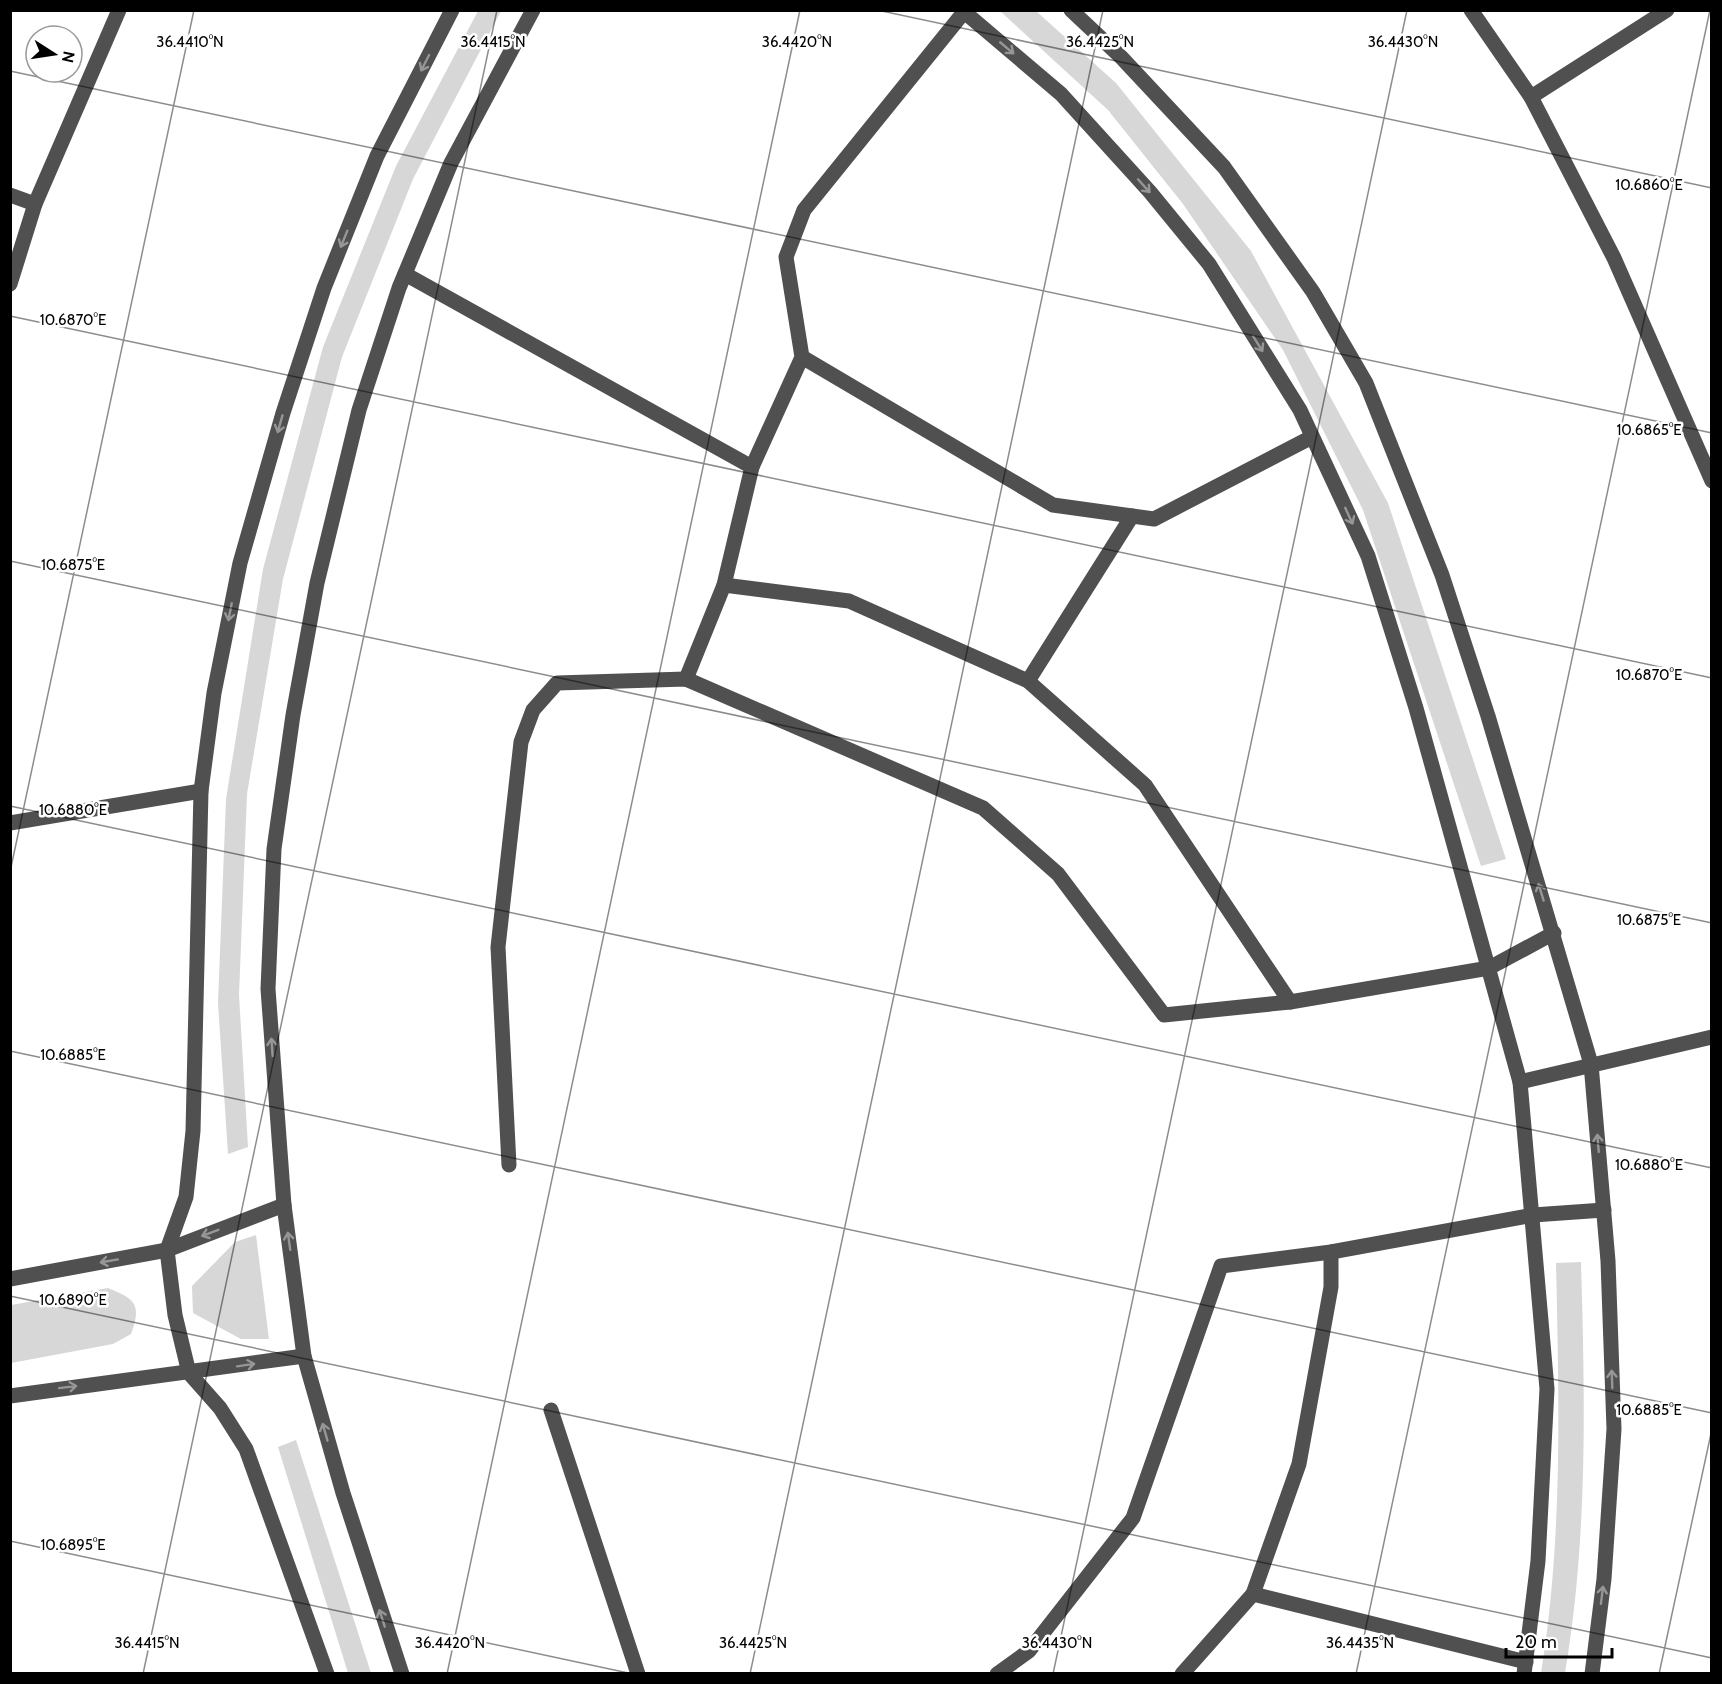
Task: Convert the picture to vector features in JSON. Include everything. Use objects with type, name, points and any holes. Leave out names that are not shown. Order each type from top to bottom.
[{"type":"street","points":[[10,284],[35,204],[119,10]]},
{"type":"street","points":[[327,1674],[246,1449],[220,1408],[189,1373],[175,1315],[167,1250],[186,1197],[193,1131],[201,791],[214,693],[240,563],[283,413],[324,288],[377,156],[452,10]]},
{"type":"street","points":[[402,1674],[343,1493],[304,1356],[284,1205],[268,989],[274,849],[293,715],[317,583],[359,410],[405,274],[451,163],[533,10]]},
{"type":"street","points":[[1071,10],[1121,57],[1224,167],[1313,292],[1366,383],[1442,575],[1554,933],[1591,1064],[1604,1210],[1614,1429],[1604,1579],[1592,1674]]},
{"type":"street","points":[[1471,10],[1531,97],[1614,258],[1712,481]]},
{"type":"street","points":[[1531,97],[1667,10]]},
{"type":"street","points":[[686,679],[724,585],[752,467],[802,357],[786,257],[804,210],[963,11],[1061,94],[1165,210],[1209,264],[1300,410],[1368,556],[1416,708],[1520,1082],[1547,1389],[1538,1560],[1525,1668],[1253,1594]]},
{"type":"street","points":[[10,195],[35,204]]},
{"type":"street","points":[[405,274],[752,467]]},
{"type":"street","points":[[802,357],[1053,505],[1154,519],[1312,437]]},
{"type":"street","points":[[1028,681],[1132,516]]},
{"type":"street","points":[[724,585],[849,601],[1028,681],[1145,785],[1290,1002]]},
{"type":"street","points":[[509,1165],[498,947],[521,742],[533,710],[556,683],[686,679],[983,808],[1058,874],[1164,1015],[1290,1002],[1489,968],[1554,933]]},
{"type":"street","points":[[10,823],[201,791]]},
{"type":"street","points":[[1520,1082],[1712,1037]]},
{"type":"street","points":[[10,1280],[167,1250],[284,1205]]},
{"type":"street","points":[[997,1674],[1029,1651],[1133,1518],[1221,1266],[1331,1252],[1533,1215],[1604,1210]]},
{"type":"street","points":[[1182,1674],[1253,1594],[1299,1464],[1331,1287],[1331,1252]]},
{"type":"street","points":[[10,1396],[304,1356]]},
{"type":"street","points":[[551,1410],[638,1674]]},
{"type":"shaded area","points":[[478,11],[501,11],[413,179],[342,357],[283,579],[247,794],[239,995],[248,1147],[228,1154],[218,1003],[226,799],[263,569],[323,347],[396,166]]},
{"type":"shaded area","points":[[1000,11],[1036,11],[1116,83],[1251,251],[1388,503],[1506,859],[1481,866],[1363,510],[1283,350],[1183,204],[1108,110]]},
{"type":"shaded area","points":[[256,1235],[269,1339],[241,1339],[193,1313],[192,1286],[235,1242]]},
{"type":"shaded area","points":[[1581,1262],[1584,1416],[1578,1571],[1565,1673],[1541,1673],[1553,1571],[1558,1469],[1556,1263]]},
{"type":"shaded area","points":[[108,1288],[130,1299],[134,1304],[136,1316],[131,1334],[113,1344],[11,1363],[11,1305]]},
{"type":"shaded area","points":[[296,1440],[371,1673],[348,1673],[278,1447]]}]
